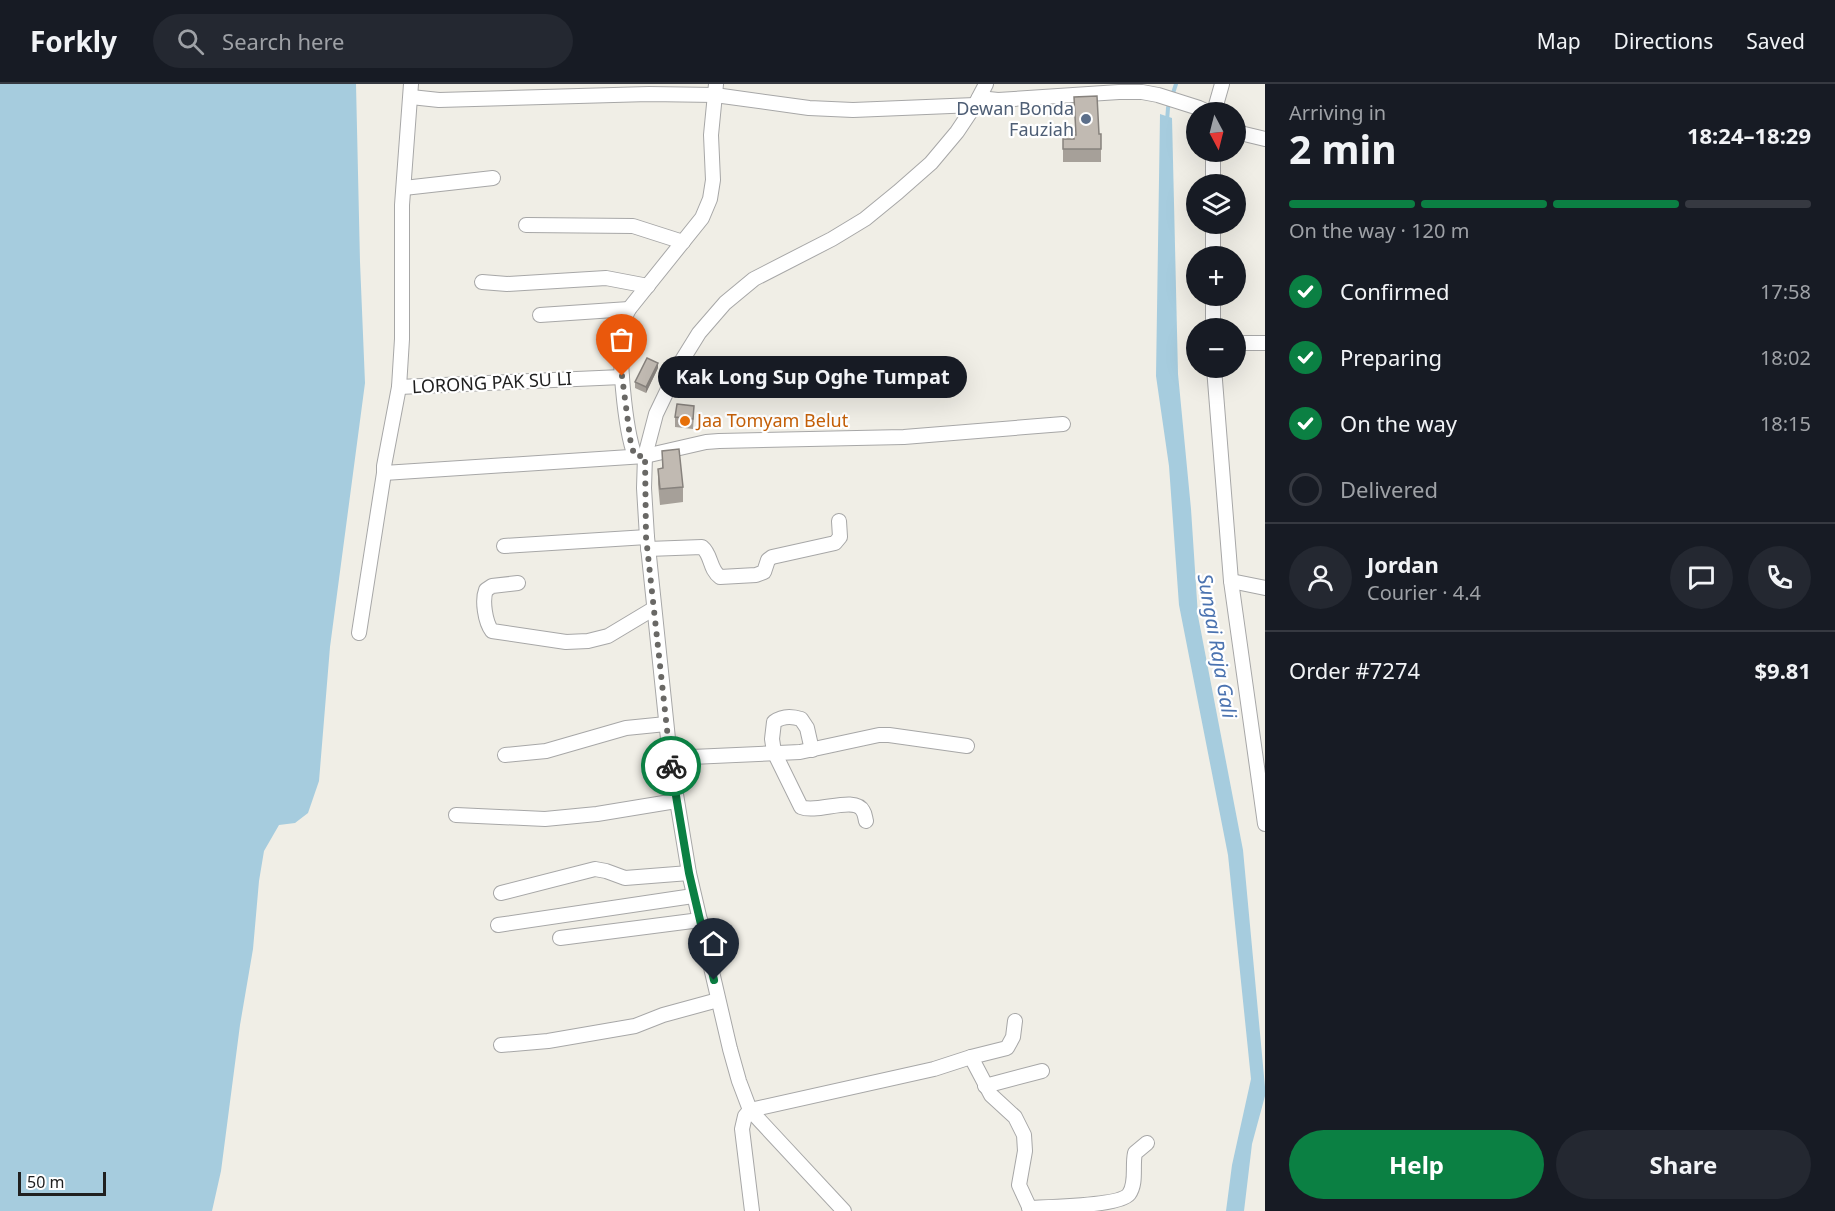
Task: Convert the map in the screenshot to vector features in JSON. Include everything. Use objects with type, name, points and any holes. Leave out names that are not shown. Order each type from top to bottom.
[{"type":"street","points":[[844,1211],[750,1110],[739,1081],[693,896],[676,801],[653,609],[640,456],[656,414],[681,362],[699,333],[725,303],[754,279],[832,239],[873,212],[931,163],[957,132],[986,84]]},
{"type":"street","points":[[1217,102],[1222,84]]},
{"type":"street","points":[[359,633],[384,466],[399,387],[402,339],[402,205],[411,90],[439,100],[716,90],[809,108],[853,110],[1119,92],[1142,92],[1186,104]]},
{"type":"street","points":[[640,456],[631,445],[622,376],[624,321],[629,309],[702,218],[710,199],[713,180],[711,135],[716,90]]},
{"type":"street","points":[[1246,134],[1265,139]]},
{"type":"street","points":[[404,188],[493,178]]},
{"type":"street","points":[[526,225],[633,226],[683,242]]},
{"type":"street","points":[[482,282],[507,284],[606,278],[648,286]]},
{"type":"street","points":[[540,315],[629,309]]},
{"type":"street","points":[[1246,343],[1265,343]]},
{"type":"street","name":"LORONG PAK SU LI","points":[[399,387],[622,376]]},
{"type":"street","points":[[1215,378],[1231,581],[1265,824]]},
{"type":"street","points":[[384,473],[640,456],[719,441],[904,437],[1063,424]]},
{"type":"street","points":[[504,546],[647,543],[702,547],[708,555],[712,569],[720,578],[756,575],[764,572],[772,557],[835,543],[840,537],[839,521]]},
{"type":"street","points":[[1231,581],[1265,588]]},
{"type":"street","points":[[518,583],[492,586],[486,590],[484,596],[488,625],[492,631],[566,642],[588,641],[608,636],[653,609]]},
{"type":"street","points":[[812,750],[807,728],[801,719],[782,717],[774,722],[772,726],[774,752],[801,807],[814,810],[849,804],[859,806],[863,810],[866,821]]},
{"type":"street","points":[[505,755],[546,751],[624,729],[666,724]]},
{"type":"street","points":[[670,759],[812,750],[879,735],[967,746]]},
{"type":"street","points":[[456,815],[545,819],[597,814],[676,801]]},
{"type":"street","points":[[501,892],[595,869],[626,878],[689,873]]},
{"type":"street","points":[[498,925],[693,896]]},
{"type":"street","points":[[560,938],[700,920]]},
{"type":"street","points":[[501,1044],[548,1041],[638,1026],[663,1015],[718,1000]]},
{"type":"street","points":[[752,1211],[742,1129],[745,1116],[750,1110],[928,1071],[1007,1048],[1013,1037],[1015,1021]]},
{"type":"street","points":[[971,1057],[991,1095],[1015,1117],[1024,1135],[1025,1151],[1019,1185],[1030,1209],[1123,1199],[1131,1190],[1134,1180],[1135,1153],[1147,1143]]},
{"type":"street","points":[[985,1086],[1042,1071]]},
{"type":"water","points":[[0,84],[356,84],[365,383],[330,647],[319,781],[308,813],[295,823],[279,825],[264,851],[253,949],[240,1025],[221,1171],[212,1211],[0,1211]]},
{"type":"water","points":[[1160,114],[1172,118],[1178,374],[1191,509],[1198,616],[1243,850],[1265,1087],[1265,1096],[1252,1144],[1244,1211],[1226,1211],[1232,1165],[1251,1079],[1228,855],[1179,605],[1169,466],[1156,376]]},
{"type":"building","points":[[1097,96],[1101,149],[1063,149],[1063,139],[1074,139],[1076,135],[1074,97]]},
{"type":"building","points":[[647,358],[658,363],[646,387],[635,382]]},
{"type":"building","points":[[677,404],[694,406],[693,419],[675,417]]},
{"type":"building","points":[[679,449],[683,487],[660,489],[658,469],[663,468],[662,451]]},
{"type":"waterway","name":"Sungai Raja Gali","points":[[1167,121],[1168,108],[1176,84]]},
{"type":"way so far","points":[[622,376],[631,445],[635,456],[645,456],[646,537],[671,766]]},
{"type":"place","name":"Dewan Bonda Fauziah","points":[[1086,119]]},
{"type":"place","name":"Kak Long Sup Oghe Tumpat","points":[[622,376]]},
{"type":"place","name":"Jaa Tomyam Belut","points":[[685,421]]},
{"type":"route","points":[[671,766],[693,896],[714,980]]}]
